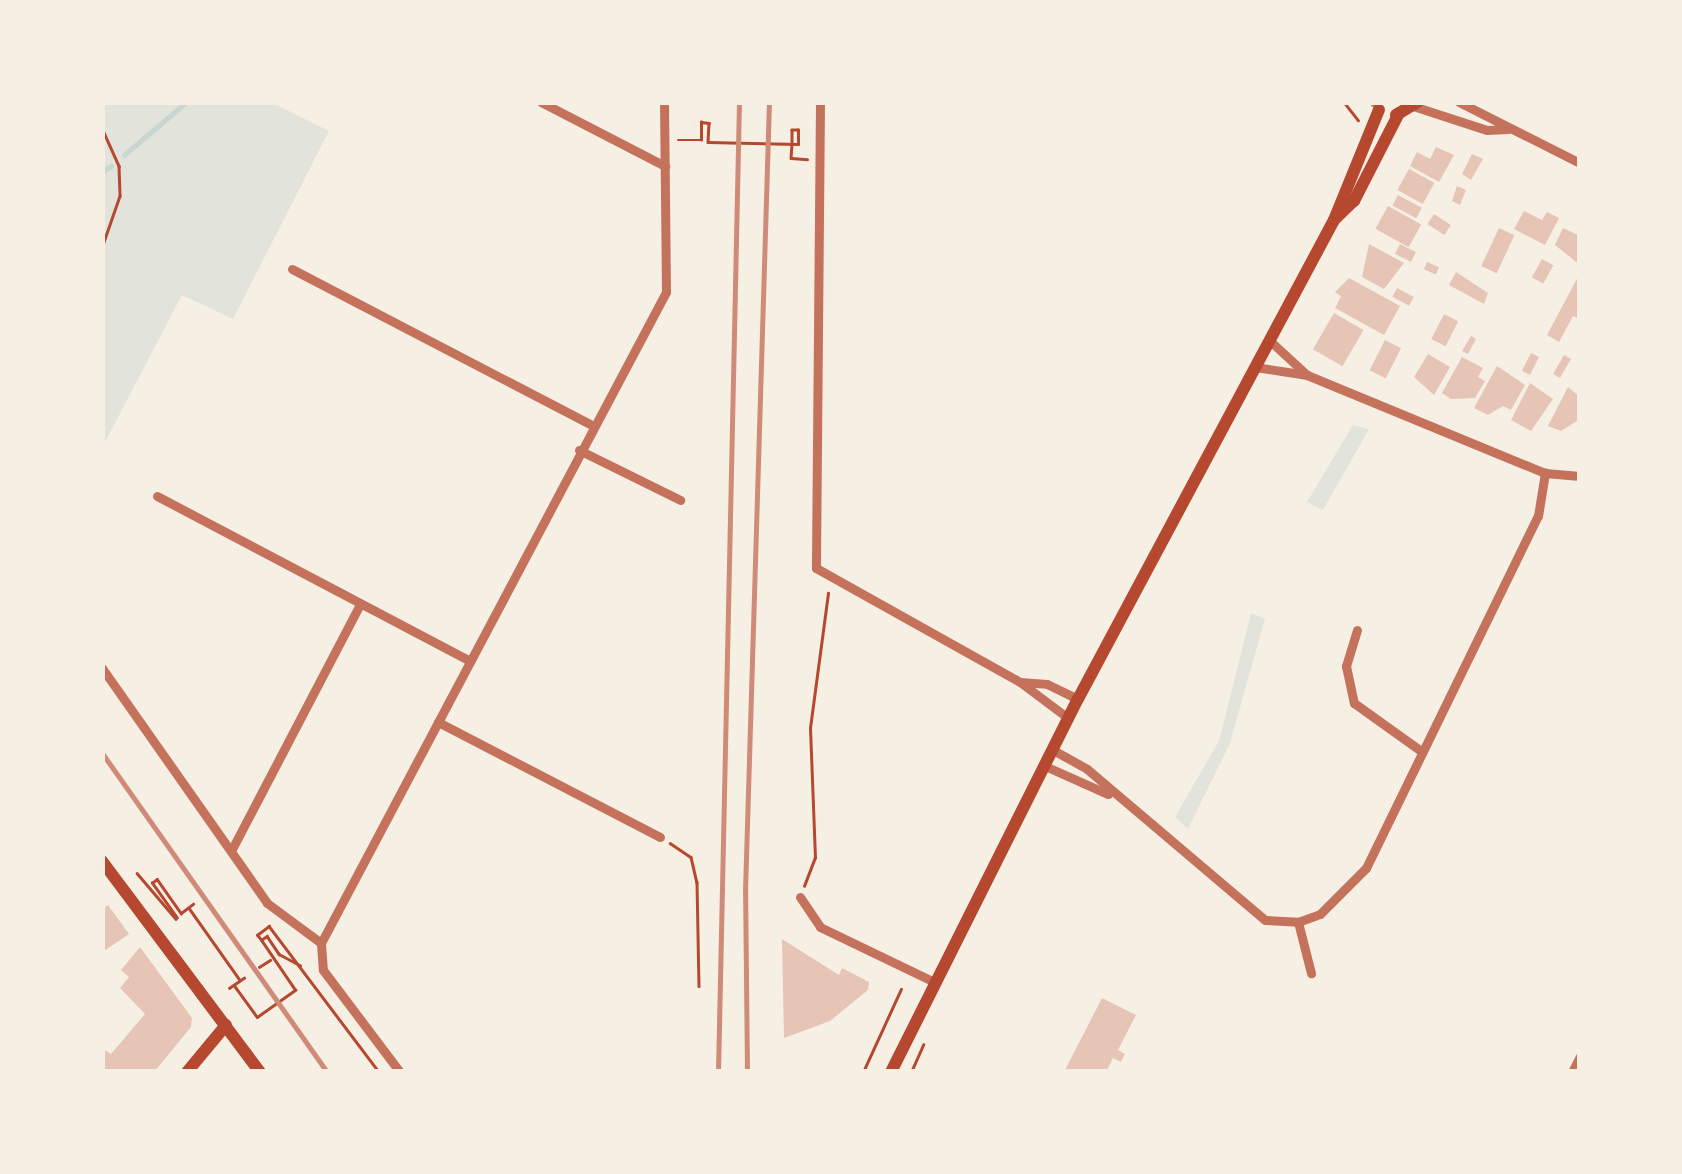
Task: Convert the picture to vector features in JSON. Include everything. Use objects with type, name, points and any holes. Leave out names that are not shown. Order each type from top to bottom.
[{"type":"main road","points":[[1334,220],[1354,200],[1399,113],[1415,104]]},
{"type":"main road","points":[[889,1072],[1068,718],[1334,220],[1376,105],[1399,113]]},
{"type":"main road","points":[[102,861],[260,1072]]},
{"type":"main road","points":[[187,1072],[226,1025]]},
{"type":"street","points":[[541,102],[665,166]]},
{"type":"street","points":[[400,1072],[323,970],[317,956],[592,424],[666,292],[664,102]]},
{"type":"street","points":[[820,102],[816,568],[831,581],[1020,682],[1068,718]]},
{"type":"street","points":[[1459,102],[1580,163]]},
{"type":"street","points":[[1415,104],[1487,130],[1508,129]]},
{"type":"street","points":[[292,268],[592,424]]},
{"type":"street","points":[[1269,340],[1307,375]]},
{"type":"street","points":[[1255,367],[1307,375],[1545,473],[1578,476]]},
{"type":"street","points":[[579,450],[680,500]]},
{"type":"street","points":[[1052,750],[1087,768],[1111,795],[1265,920],[1298,922],[1320,914],[1366,868],[1538,516],[1545,473]]},
{"type":"street","points":[[157,496],[470,661]]},
{"type":"street","points":[[232,851],[360,604]]},
{"type":"street","points":[[1358,630],[1346,666],[1354,703],[1421,751]]},
{"type":"street","points":[[102,668],[275,911],[321,942]]},
{"type":"street","points":[[1020,682],[1047,684],[1078,699]]},
{"type":"street","points":[[438,722],[660,837]]},
{"type":"street","points":[[1045,766],[1111,795]]},
{"type":"street","points":[[800,897],[820,927],[932,981]]},
{"type":"street","points":[[1298,922],[1311,973]]},
{"type":"street","points":[[1572,1072],[1580,1056]]},
{"type":"path","points":[[664,141],[701,140],[701,122],[708,123],[708,142],[798,144],[798,130],[792,130],[791,158],[819,159]]},
{"type":"path","points":[[102,128],[119,166],[120,196],[102,248]]},
{"type":"path","points":[[800,897],[815,858],[810,728],[831,581]]},
{"type":"path","points":[[660,837],[692,856],[699,986]]},
{"type":"path","points":[[136,873],[173,921],[177,918],[152,883],[157,879],[181,913],[191,906],[242,979],[231,986],[257,1017],[294,990],[257,935],[270,926],[379,1072]]},
{"type":"path","points":[[261,940],[267,936],[278,954],[301,966]]},
{"type":"path","points":[[259,968],[272,958]]},
{"type":"path","points":[[863,1072],[901,989]]},
{"type":"path","points":[[250,1007],[250,1017]]},
{"type":"shaded area","points":[[103,103],[273,103],[329,131],[233,319],[182,295],[103,446]]},
{"type":"shaded area","points":[[1353,425],[1369,429],[1323,510],[1307,502]]},
{"type":"shaded area","points":[[1251,613],[1265,619],[1230,743],[1188,829],[1175,817],[1219,741]]},
{"type":"building","points":[[1436,147],[1454,155],[1439,182],[1410,166],[1417,152],[1430,159]]},
{"type":"building","points":[[1472,154],[1483,159],[1471,180],[1462,174]]},
{"type":"building","points":[[1409,169],[1434,183],[1423,204],[1397,190]]},
{"type":"building","points":[[1457,186],[1466,190],[1460,205],[1452,201]]},
{"type":"building","points":[[1398,195],[1422,208],[1416,218],[1392,206]]},
{"type":"building","points":[[1388,206],[1421,224],[1409,247],[1375,229]]},
{"type":"building","points":[[1524,211],[1542,220],[1547,212],[1559,218],[1545,245],[1514,229]]},
{"type":"building","points":[[1434,214],[1451,225],[1444,235],[1427,224]]},
{"type":"building","points":[[1499,228],[1514,235],[1497,273],[1481,266]]},
{"type":"building","points":[[1563,228],[1580,236],[1580,265],[1555,245]]},
{"type":"building","points":[[1369,244],[1404,263],[1384,289],[1362,277]]},
{"type":"building","points":[[1400,244],[1416,252],[1411,262],[1395,254]]},
{"type":"building","points":[[1542,259],[1553,265],[1543,284],[1532,277]]},
{"type":"building","points":[[1427,262],[1439,267],[1436,274],[1424,269]]},
{"type":"building","points":[[1456,272],[1488,293],[1484,304],[1449,285]]},
{"type":"building","points":[[1580,273],[1580,319],[1573,316],[1559,342],[1547,335]]},
{"type":"building","points":[[1349,278],[1400,306],[1384,335],[1335,308],[1341,296],[1335,292]]},
{"type":"building","points":[[1397,288],[1414,297],[1409,306],[1392,297]]},
{"type":"building","points":[[1334,313],[1363,330],[1342,366],[1313,349]]},
{"type":"building","points":[[1444,314],[1458,321],[1446,346],[1431,339]]},
{"type":"building","points":[[1471,336],[1476,339],[1468,354],[1462,351]]},
{"type":"building","points":[[1385,340],[1401,348],[1386,378],[1370,370]]},
{"type":"building","points":[[1531,353],[1539,357],[1530,375],[1522,371]]},
{"type":"building","points":[[1428,354],[1450,367],[1434,395],[1414,377]]},
{"type":"building","points":[[1564,355],[1571,359],[1560,378],[1553,374]]},
{"type":"building","points":[[1462,357],[1483,368],[1478,377],[1485,381],[1475,398],[1451,399],[1442,393]]},
{"type":"building","points":[[1497,366],[1525,385],[1511,410],[1503,406],[1488,415],[1474,408]]},
{"type":"building","points":[[1530,383],[1553,399],[1531,431],[1511,420]]},
{"type":"building","points":[[1568,387],[1580,397],[1580,419],[1561,431],[1548,426]]},
{"type":"building","points":[[108,905],[129,934],[104,951],[102,909]]},
{"type":"building","points":[[782,939],[839,975],[842,968],[869,982],[868,990],[830,1021],[784,1038]]},
{"type":"building","points":[[140,947],[192,1018],[191,1027],[154,1072],[102,1072],[102,1048],[111,1054],[145,1014],[120,988],[129,977],[121,970]]},
{"type":"building","points":[[1102,998],[1136,1015],[1118,1050],[1125,1054],[1121,1062],[1113,1058],[1106,1072],[1064,1072]]},
{"type":"waterway","points":[[124,155],[186,102]]},
{"type":"waterway","points":[[102,172],[111,166]]},
{"type":"railway","points":[[718,1072],[739,102]]},
{"type":"railway","points":[[747,1072],[745,891],[769,102]]},
{"type":"railway","points":[[102,753],[327,1072]]}]
